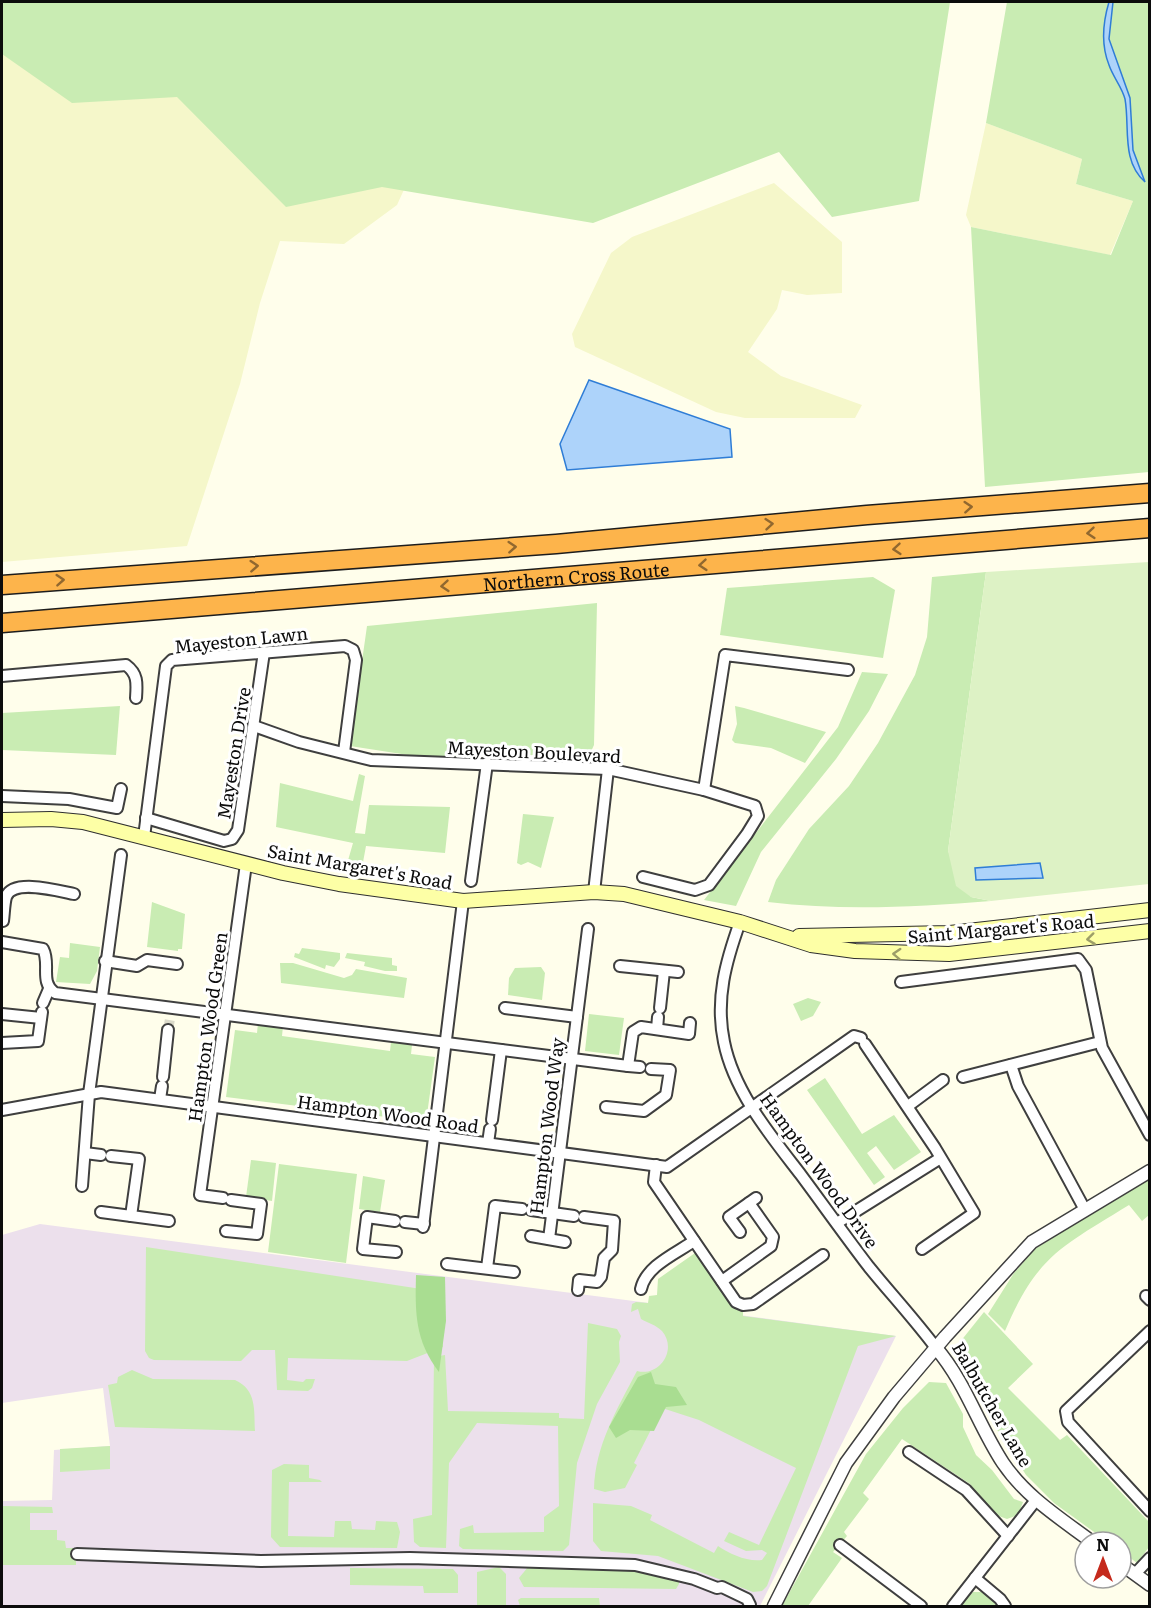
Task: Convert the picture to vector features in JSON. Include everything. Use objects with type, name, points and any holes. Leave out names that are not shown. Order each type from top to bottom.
[{"type":"highway","name":"Northern Cross Route","points":[[2,585],[556,544],[867,514],[1149,493]]},
{"type":"highway","name":"Northern Cross Route","points":[[2,623],[1149,528]]},
{"type":"main road","name":"Saint Margaret's Road","points":[[2,820],[51,819],[83,822],[246,864],[339,884],[463,902],[594,892],[624,894],[740,922],[811,945],[855,951],[941,954],[1149,931]]},
{"type":"main road","name":"Saint Margaret's Road","points":[[785,935],[822,937],[940,933],[1149,910]]},
{"type":"main road","points":[[940,933],[941,954]]},
{"type":"street","name":"Mayeston Lawn","points":[[144,837],[166,666],[172,660],[345,646],[353,650],[356,660],[344,752]]},
{"type":"street","name":"Mayeston Drive","points":[[146,818],[224,841],[232,839],[238,830],[264,652]]},
{"type":"street","points":[[704,790],[725,655],[848,670]]},
{"type":"street","points":[[2,675],[126,665],[134,671],[137,680],[136,698]]},
{"type":"street","name":"Mayeston Boulevard","points":[[254,726],[299,742],[372,760],[608,769],[704,790],[755,806],[758,816],[747,834],[702,890],[643,877]]},
{"type":"street","points":[[471,881],[487,763]]},
{"type":"street","points":[[594,892],[608,769]]},
{"type":"street","points":[[2,796],[69,799],[117,808],[121,789]]},
{"type":"street","points":[[82,1186],[89,1094],[100,998],[121,855]]},
{"type":"street","name":"Hampton Wood Green","points":[[225,1230],[257,1234],[261,1204],[201,1195],[246,864]]},
{"type":"street","points":[[74,894],[21,886],[12,889],[6,896],[2,933],[43,949],[48,957],[46,981],[49,989],[55,993],[100,998],[170,1019],[225,1013],[670,1071],[666,1095],[644,1111],[606,1107]]},
{"type":"street","points":[[396,1252],[363,1249],[368,1217],[424,1226],[463,902]]},
{"type":"street","name":"Hampton Wood Drive","points":[[740,922],[724,970],[720,1016],[724,1042],[732,1069],[753,1108],[837,1223],[936,1348]]},
{"type":"street","name":"Hampton Wood Way","points":[[549,1239],[588,929]]},
{"type":"street","points":[[901,982],[1078,959],[1086,970],[1100,1042],[1149,1135]]},
{"type":"street","points":[[105,961],[137,966],[147,960],[177,964]]},
{"type":"street","points":[[620,966],[678,972]]},
{"type":"street","points":[[657,1029],[664,970]]},
{"type":"street","points":[[2,1043],[38,1041],[42,1011],[49,989]]},
{"type":"street","points":[[505,1008],[577,1017]]},
{"type":"street","points":[[2,1014],[42,1011]]},
{"type":"street","points":[[160,1100],[170,1019]]},
{"type":"street","points":[[628,1066],[633,1032],[642,1027],[689,1034],[690,1023]]},
{"type":"street","name":"Hampton Wood Road","points":[[2,1110],[101,1092],[667,1167],[854,1036],[863,1041],[908,1106]]},
{"type":"street","points":[[963,1077],[1100,1042]]},
{"type":"street","points":[[489,1143],[501,1050]]},
{"type":"street","points":[[1011,1065],[1018,1086],[1084,1208]]},
{"type":"street","points":[[922,1249],[974,1213],[908,1106],[943,1080]]},
{"type":"street","points":[[85,1153],[139,1159],[131,1216]]},
{"type":"street","points":[[837,1223],[939,1159]]},
{"type":"street","points":[[656,1166],[654,1182],[736,1302],[743,1305],[753,1304],[823,1255]]},
{"type":"street","name":"Balbutcher Lane","points":[[1076,1530],[1036,1500],[1004,1463],[957,1374],[936,1348],[1020,1253],[1044,1233],[1149,1172]]},
{"type":"street","points":[[722,1281],[754,1251],[771,1246],[773,1237],[753,1201],[729,1217],[740,1232]]},
{"type":"street","points":[[487,1269],[495,1206],[614,1221],[612,1250],[604,1258],[601,1277],[597,1282],[579,1280],[578,1290]]},
{"type":"street","points":[[101,1212],[169,1221]]},
{"type":"street","points":[[531,1236],[565,1242]]},
{"type":"street","points":[[641,1289],[644,1278],[650,1270],[694,1241]]},
{"type":"street","points":[[447,1264],[514,1272]]},
{"type":"street","points":[[1147,1338],[1066,1411],[1068,1422],[1149,1511]]},
{"type":"street","points":[[774,1606],[846,1463],[894,1397],[936,1348]]},
{"type":"street","points":[[909,1452],[966,1490],[1008,1536]]},
{"type":"street","points":[[953,1606],[1036,1500]]},
{"type":"street","points":[[840,1545],[921,1606]]},
{"type":"street","points":[[77,1554],[261,1561],[410,1558],[635,1565],[686,1576],[717,1588],[722,1587],[747,1599],[752,1606]]},
{"type":"street","points":[[1149,1558],[1135,1574],[1149,1585]]},
{"type":"street","points":[[975,1578],[1005,1606]]},
{"type":"shaded area","points":[[40,1224],[896,1336],[760,1606],[2,1606],[2,1501],[52,1500],[54,1450],[110,1446],[103,1388],[2,1403],[2,1235]]},
{"type":"green space","points":[[2,2],[442,106],[397,205],[344,244],[280,241],[260,303],[240,384],[187,546],[2,562]]},
{"type":"green space","points":[[2,2],[950,2],[919,201],[832,217],[779,152],[593,223],[382,187],[286,207],[177,97],[72,103],[2,54]]},
{"type":"green space","points":[[1007,2],[1149,2],[1149,472],[985,487],[971,227],[1111,255],[1133,201],[1076,184],[1082,159],[986,123]]},
{"type":"green space","points":[[986,123],[1082,159],[1076,184],[1133,201],[1110,255],[971,227],[966,215]]},
{"type":"green space","points":[[774,183],[842,242],[842,293],[807,295],[782,290],[777,309],[748,352],[781,376],[862,405],[855,418],[745,418],[716,412],[575,347],[572,334],[611,253],[632,237]]},
{"type":"green space","points":[[1149,562],[1149,884],[991,901],[971,897],[956,886],[948,851],[986,572]]},
{"type":"green space","points":[[986,572],[948,851],[971,897],[991,901],[879,907],[768,902],[776,880],[809,829],[849,786],[878,743],[915,675],[927,637],[932,577]]},
{"type":"green space","points":[[873,577],[895,590],[883,658],[720,635],[727,588]]},
{"type":"green space","points":[[597,603],[594,745],[588,758],[536,755],[421,757],[350,746],[367,626]]},
{"type":"green space","points":[[862,672],[888,674],[869,711],[836,759],[761,852],[736,906],[704,900],[838,727]]},
{"type":"green space","points":[[120,706],[116,755],[2,750],[2,713]]},
{"type":"green space","points":[[735,706],[826,732],[805,763],[771,748],[735,743],[732,740],[737,724]]},
{"type":"green space","points":[[359,774],[365,776],[355,833],[365,834],[369,805],[450,807],[445,853],[366,846],[361,873],[345,871],[353,843],[276,827],[280,783],[353,801]]},
{"type":"green space","points":[[523,814],[554,817],[541,868],[528,862],[521,865],[517,863]]},
{"type":"green space","points":[[152,902],[185,914],[182,949],[178,951],[147,947]]},
{"type":"green space","points":[[70,943],[100,947],[97,971],[90,984],[56,982],[60,957],[69,958]]},
{"type":"green space","points":[[302,948],[340,953],[340,959],[334,967],[326,965],[325,969],[294,957],[295,953],[299,954]]},
{"type":"green space","points":[[347,953],[392,958],[392,965],[397,966],[397,971],[364,966],[365,962],[345,958]]},
{"type":"green space","points":[[280,963],[293,963],[344,978],[352,975],[356,969],[407,978],[404,998],[281,983]]},
{"type":"green space","points":[[541,967],[545,973],[542,1000],[508,995],[509,978],[515,968]]},
{"type":"green space","points":[[808,998],[821,1002],[813,1016],[801,1021],[793,1004]]},
{"type":"green space","points":[[589,1014],[624,1018],[619,1055],[585,1051]]},
{"type":"green space","points":[[258,1023],[283,1026],[282,1036],[390,1051],[391,1042],[412,1045],[411,1054],[435,1057],[426,1122],[226,1097],[235,1030],[257,1033]]},
{"type":"green space","points":[[825,1078],[862,1134],[894,1115],[921,1152],[894,1170],[876,1146],[867,1153],[885,1177],[874,1185],[807,1090]]},
{"type":"green space","points":[[251,1160],[276,1163],[272,1201],[246,1197]]},
{"type":"green space","points":[[279,1164],[357,1174],[346,1263],[268,1252]]},
{"type":"green space","points":[[363,1176],[385,1180],[380,1212],[359,1209]]},
{"type":"green space","points":[[1149,1177],[1149,1215],[1142,1221],[1129,1205],[1086,1231],[1054,1255],[1029,1285],[1005,1331],[988,1314],[1014,1273],[1035,1249]]},
{"type":"green space","points":[[146,1247],[441,1292],[443,1347],[407,1361],[288,1358],[287,1380],[303,1382],[306,1379],[315,1379],[312,1388],[308,1391],[277,1390],[275,1350],[252,1350],[241,1361],[154,1360],[149,1358],[145,1351]]},
{"type":"green space","points":[[695,1253],[732,1307],[743,1312],[743,1316],[896,1336],[858,1346],[767,1586],[762,1591],[753,1592],[658,1556],[601,1551],[593,1541],[593,1503],[631,1506],[652,1515],[650,1520],[714,1553],[718,1546],[739,1557],[762,1560],[767,1553],[762,1550],[746,1551],[724,1541],[729,1532],[759,1545],[796,1468],[699,1420],[662,1408],[634,1463],[637,1465],[625,1488],[605,1492],[594,1489],[598,1458],[608,1428],[637,1371],[652,1370],[659,1366],[667,1354],[668,1346],[662,1331],[641,1319],[638,1309],[631,1312],[632,1304],[648,1303],[649,1296],[657,1295],[658,1279]]},
{"type":"green space","points":[[416,1275],[445,1277],[446,1321],[439,1372],[425,1349],[418,1326]]},
{"type":"green space","points":[[984,1312],[1033,1364],[1008,1388],[1060,1440],[1067,1435],[1149,1522],[1149,1547],[1137,1563],[1133,1560],[1133,1530],[1091,1530],[1054,1503],[1026,1475],[991,1420],[956,1347]]},
{"type":"green space","points":[[588,1323],[617,1329],[621,1336],[620,1362],[597,1404],[577,1463],[569,1545],[563,1551],[463,1549],[459,1546],[460,1529],[473,1525],[474,1533],[544,1532],[544,1517],[559,1506],[558,1426],[477,1423],[449,1463],[446,1548],[420,1547],[414,1542],[413,1519],[432,1515],[434,1357],[445,1355],[448,1411],[559,1413],[559,1418],[584,1419]]},
{"type":"green space","points":[[132,1370],[153,1379],[235,1380],[242,1384],[251,1395],[255,1431],[115,1427],[108,1385],[117,1383],[118,1377]]},
{"type":"green space","points":[[651,1372],[655,1384],[676,1387],[687,1405],[666,1407],[654,1431],[630,1430],[616,1438],[609,1427],[638,1377]]},
{"type":"green space","points":[[929,1382],[946,1383],[963,1414],[963,1427],[976,1455],[992,1470],[1014,1499],[1023,1502],[1018,1515],[1007,1519],[996,1515],[970,1484],[902,1439],[863,1493],[869,1499],[844,1532],[847,1536],[833,1552],[842,1558],[808,1606],[782,1606],[866,1454],[903,1408]]},
{"type":"green space","points":[[110,1446],[110,1469],[60,1472],[60,1449]]},
{"type":"green space","points":[[284,1464],[309,1465],[309,1478],[322,1482],[289,1482],[288,1536],[334,1537],[335,1521],[351,1521],[352,1529],[375,1530],[376,1521],[397,1522],[400,1532],[397,1548],[280,1547],[271,1537],[272,1470]]},
{"type":"green space","points":[[2,1506],[52,1507],[53,1513],[30,1513],[30,1530],[57,1530],[57,1540],[65,1541],[66,1548],[76,1548],[76,1565],[2,1565]]},
{"type":"green space","points":[[499,1567],[506,1574],[506,1606],[477,1606],[477,1572]]},
{"type":"green space","points":[[528,1567],[624,1568],[679,1579],[679,1584],[676,1589],[524,1587],[519,1578]]},
{"type":"green space","points":[[350,1568],[453,1569],[458,1575],[458,1593],[424,1593],[423,1586],[350,1585]]},
{"type":"green space","points":[[973,1592],[985,1592],[1000,1606],[959,1606]]},
{"type":"green space","points":[[521,1598],[599,1598],[600,1606],[520,1606],[518,1600]]},
{"type":"water","points":[[1109,2],[1113,2],[1109,39],[1130,98],[1133,150],[1145,182],[1137,174],[1132,164],[1129,154],[1125,99],[1106,57],[1104,25]]},
{"type":"water","points":[[589,380],[730,429],[732,457],[567,470],[560,444]]},
{"type":"water","points":[[1040,863],[1043,878],[976,880],[975,868]]},
{"type":"tunnel","points":[[168,1030],[170,1019]]}]
